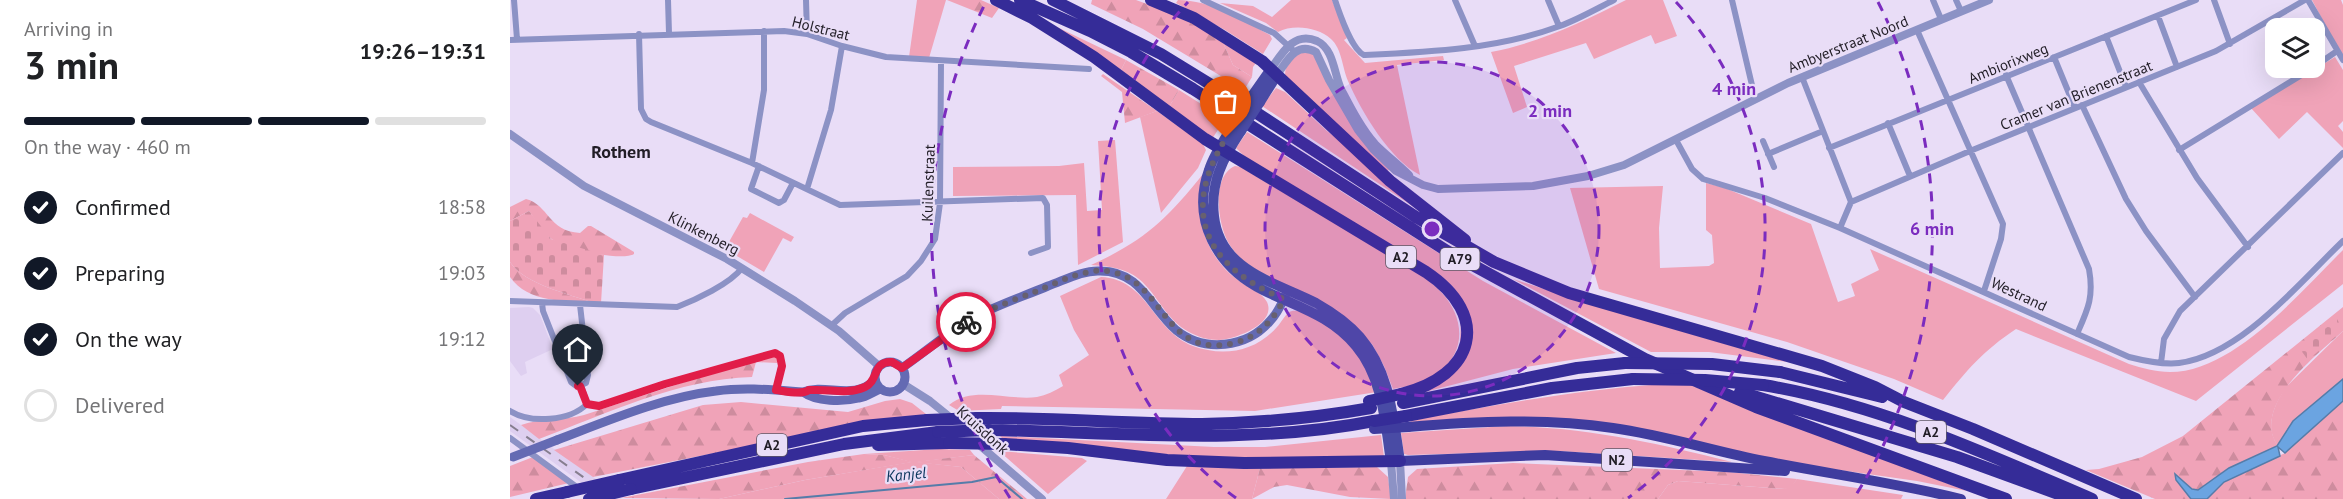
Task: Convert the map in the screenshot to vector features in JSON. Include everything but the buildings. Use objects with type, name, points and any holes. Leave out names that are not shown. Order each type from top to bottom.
[{"type":"highway","points":[[996,0],[1032,18],[1084,50],[1224,150]]},
{"type":"highway","name":"A79","points":[[1020,0],[1131,52],[1193,88],[1447,251],[1526,296],[1666,369],[1756,407],[2006,499]]},
{"type":"highway","name":"A79","points":[[1053,0],[1161,54],[1250,108],[1402,208],[1481,255],[1569,292],[1822,366],[1875,387],[1904,402]]},
{"type":"highway","name":"A79","points":[[1151,0],[1173,8],[1215,30],[1274,72],[1390,181],[1461,236],[1481,255]]},
{"type":"highway","name":"A2","points":[[1224,150],[1426,272],[1452,294],[1462,310],[1466,327],[1466,344],[1458,361],[1442,379],[1402,398]]},
{"type":"highway","name":"A79","points":[[1629,350],[1765,400],[1957,457],[2072,499]]},
{"type":"highway","name":"A2","points":[[536,499],[863,426],[977,418],[1202,424],[1283,420],[1302,413],[1370,405],[1567,370],[1625,363],[1712,364],[1780,372],[1904,402],[2136,499]]},
{"type":"highway","name":"A2","points":[[591,499],[844,444],[938,432],[989,430],[1202,436],[1296,432],[1407,421],[1552,388],[1633,380],[1704,380],[1762,385],[1838,401],[1898,419],[2092,499]]},
{"type":"highway","name":"N2","points":[[1407,421],[1516,420],[1613,428],[1726,453],[1961,499]]},
{"type":"highway","name":"A2","points":[[844,444],[1004,444],[1068,448],[1167,460],[1244,464],[1395,461]]},
{"type":"highway","name":"N2","points":[[1395,461],[1545,455],[1833,474]]},
{"type":"main road","points":[[1274,72],[1209,170],[1203,197],[1204,215],[1212,243],[1235,273],[1255,286],[1286,295],[1333,323],[1362,354],[1377,383],[1395,461]]},
{"type":"main road","points":[[902,368],[980,315],[1089,272],[1108,271],[1130,279],[1146,292],[1176,330],[1190,338],[1211,344],[1233,343],[1257,333],[1276,314],[1286,295]]},
{"type":"main road","points":[[803,392],[810,397],[849,399],[863,397],[880,389],[891,392],[899,389],[905,376],[902,368],[896,363],[888,361],[879,366],[875,372],[875,380],[880,389]]},
{"type":"main road","points":[[511,457],[691,395],[736,389],[803,392],[811,389],[850,392],[866,387],[875,380]]},
{"type":"street","points":[[514,0],[514,40]]},
{"type":"street","points":[[668,0],[669,33]]},
{"type":"street","points":[[806,0],[807,34]]},
{"type":"street","points":[[1203,0],[1274,33],[1294,51],[1274,72]]},
{"type":"street","points":[[1335,0],[1346,29],[1359,53],[1364,56],[1475,46],[1529,36],[1559,26],[1614,0]]},
{"type":"street","points":[[1455,0],[1475,46]]},
{"type":"street","points":[[1548,0],[1559,26]]},
{"type":"street","points":[[1732,0],[1755,98]]},
{"type":"street","points":[[1933,0],[1941,19]]},
{"type":"street","points":[[1956,0],[1961,11]]},
{"type":"street","name":"Ambyerstraat Noord","points":[[1294,51],[1304,48],[1316,52],[1341,104],[1365,140],[1396,171],[1426,187],[1443,190],[1533,186],[1606,171],[1634,161],[1802,76],[1989,0]]},
{"type":"street","name":"Ambiorixweg","points":[[1829,148],[2196,0]]},
{"type":"street","points":[[2214,0],[2230,44]]},
{"type":"street","points":[[2306,0],[2343,60]]},
{"type":"street","name":"Cramer van Brienenstraat","points":[[1851,202],[2230,44],[2306,0]]},
{"type":"street","points":[[2158,16],[2177,67]]},
{"type":"street","points":[[1917,30],[2002,224],[2001,239],[1984,291]]},
{"type":"street","points":[[764,31],[764,90],[751,189],[779,203],[784,200],[793,183]]},
{"type":"street","name":"Holstraat","points":[[514,40],[764,31],[807,34],[885,57],[1089,69]]},
{"type":"street","points":[[639,34],[641,109],[646,119],[755,164],[840,205],[1043,198],[1047,205],[1048,247],[1031,253]]},
{"type":"street","points":[[2106,36],[2126,87]]},
{"type":"street","name":"Ambyerstraat Noord","points":[[1288,45],[1305,38],[1317,41],[1324,46],[1330,56],[1341,88],[1364,128],[1378,147],[1412,178]]},
{"type":"street","points":[[1274,72],[1288,45]]},
{"type":"street","points":[[807,189],[831,110],[842,46]]},
{"type":"street","points":[[2325,59],[2337,51]]},
{"type":"street","points":[[2054,57],[2126,199],[2146,231],[2195,297]]},
{"type":"street","name":"Kuilenstraat","points":[[831,326],[845,313],[903,279],[917,267],[935,239],[939,226],[940,203],[941,61]]},
{"type":"street","points":[[2006,75],[2089,269],[2092,287],[2091,302],[2077,334]]},
{"type":"street","points":[[1802,76],[1851,202],[1840,228]]},
{"type":"street","points":[[2180,150],[2296,78]]},
{"type":"street","points":[[2139,82],[2197,178],[2248,247]]},
{"type":"street","points":[[1888,123],[1910,176]]},
{"type":"street","points":[[1768,154],[1823,131]]},
{"type":"street","name":"Klinkenberg","points":[[510,134],[584,186],[742,268],[831,326],[879,366]]},
{"type":"street","name":"Westrand","points":[[1676,140],[1692,169],[1701,178],[1765,198],[1840,228],[2129,357],[2161,363],[2177,364],[2193,360],[2240,338],[2343,241]]},
{"type":"street","points":[[1762,141],[1773,167]]},
{"type":"street","points":[[2161,363],[2161,351],[2168,328],[2180,311],[2343,153]]},
{"type":"street","points":[[510,300],[580,305],[676,307],[689,303],[734,276],[742,268]]},
{"type":"street","points":[[542,303],[571,382],[575,386],[586,383],[588,375],[580,305]]},
{"type":"street","points":[[587,404],[599,406],[768,354],[778,354],[782,363],[776,390]]},
{"type":"street","name":"Kruisdonk","points":[[903,384],[940,409],[1042,499]]},
{"type":"street","points":[[580,386],[587,404]]},
{"type":"street","points":[[510,411],[521,417],[544,419],[579,412],[587,404]]},
{"type":"street","points":[[510,438],[591,499]]},
{"type":"street","points":[[1394,499],[1395,461]]},
{"type":"street","points":[[1395,461],[1402,499]]},
{"type":"shaded area","points":[[529,307],[540,315],[553,349],[525,362],[527,373],[521,376],[510,361],[510,308]]},
{"type":"shaded area","points":[[510,417],[622,499],[604,499],[510,431]]},
{"type":"green space","points":[[917,0],[946,0],[929,58],[909,57]]},
{"type":"green space","points":[[947,0],[981,0],[999,8],[992,18]]},
{"type":"green space","points":[[1092,0],[1136,0],[1180,16],[1221,38],[1233,65],[1252,77],[1244,90],[1143,29],[1091,4]]},
{"type":"green space","points":[[1178,0],[1214,7],[1249,23],[1270,35],[1272,39],[1263,54],[1176,3]]},
{"type":"green space","points":[[1291,0],[1332,0],[1347,38],[1344,40],[1365,63],[1443,56],[1444,60],[1397,65],[1420,175],[1398,158],[1378,134],[1348,81],[1340,53],[1331,39],[1312,29],[1305,28],[1291,28],[1278,32],[1266,23],[1220,3],[1253,6],[1272,17]]},
{"type":"green space","points":[[1626,0],[1663,0],[1677,36],[1655,44],[1651,35],[1594,59],[1586,43],[1514,66],[1527,107],[1513,113],[1491,52],[1526,43],[1577,24]]},
{"type":"green space","points":[[2312,0],[2341,0],[2343,5],[2343,59],[2325,25],[2325,18],[2321,18]]},
{"type":"green space","points":[[1038,18],[1126,60],[1121,70]]},
{"type":"green space","points":[[1221,38],[1258,60],[1253,67],[1252,77],[1233,65]]},
{"type":"green space","points":[[1304,51],[1313,53],[1390,168],[1387,172],[1285,75],[1290,61]]},
{"type":"green space","points":[[2335,57],[2343,70],[2343,121],[2338,126],[2343,132],[2343,148],[2307,112],[2279,139],[2251,108],[2300,78],[2325,78],[2325,63]]},
{"type":"green space","points":[[1126,60],[1179,90],[1169,107],[1121,70]]},
{"type":"green space","points":[[1103,74],[1157,111],[1125,123],[1122,92],[1101,76]]},
{"type":"green space","points":[[1276,88],[1285,92],[1417,209],[1262,106]]},
{"type":"green space","points":[[1179,90],[1225,119],[1212,139],[1169,107]]},
{"type":"green space","points":[[1157,111],[1203,144],[1206,150],[1198,168],[1161,213],[1140,117]]},
{"type":"green space","points":[[1247,132],[1483,281],[1616,353],[1513,369],[1425,392],[1459,364],[1462,300],[1452,286],[1439,277],[1247,159],[1236,148]]},
{"type":"green space","points":[[1115,140],[1123,242],[1078,265],[1076,195],[953,196],[953,167],[1059,166],[1084,163],[1087,211],[1102,210],[1098,141]]},
{"type":"green space","points":[[1235,166],[1241,167],[1410,268],[1435,286],[1449,302],[1458,323],[1458,344],[1448,364],[1429,379],[1393,389],[1372,344],[1243,261],[1224,234],[1219,213],[1222,180],[1227,171]]},
{"type":"green space","points":[[1203,174],[1199,203],[1204,233],[1210,246],[1217,259],[1227,270],[1241,283],[1265,298],[1268,310],[1266,317],[1253,329],[1235,337],[1219,340],[1200,337],[1181,327],[1146,285],[1134,275],[1116,268],[1091,265],[1140,238],[1178,204]]},
{"type":"green space","points":[[1706,183],[1725,188],[1811,224],[1838,302],[1855,296],[1851,284],[1879,270],[1870,249],[2129,364],[2154,371],[2170,372],[2194,368],[2218,359],[2242,344],[2286,307],[2343,250],[2343,284],[2196,401],[2016,329],[1976,362],[1943,400],[1894,379],[1787,342],[1599,289],[1570,188],[1663,186],[1659,228],[1660,268],[1709,266],[1714,263],[1712,235],[1706,230]]},
{"type":"green space","points":[[526,199],[534,202],[561,228],[580,233],[591,226],[634,254],[617,256],[591,253],[556,241],[546,234],[529,211],[510,221],[510,207]]},
{"type":"green space","points":[[529,211],[551,239],[604,255],[601,303],[594,303],[536,282],[517,270],[510,262],[510,221]]},
{"type":"green space","points":[[750,213],[794,237],[791,242],[783,238],[764,272],[725,249],[743,217],[747,218]]},
{"type":"green space","points":[[510,262],[517,270],[536,282],[594,303],[560,301],[527,292],[510,277]]},
{"type":"green space","points":[[1101,277],[1117,280],[1129,286],[1140,295],[1179,339],[1204,349],[1227,351],[1249,347],[1268,335],[1290,312],[1299,311],[1308,314],[1327,325],[1351,345],[1362,360],[1377,392],[1255,411],[1002,406],[1001,409],[959,411],[949,405],[959,399],[980,395],[1037,397],[1063,386],[1059,375],[1089,355],[1074,330],[1060,296]]},
{"type":"green space","points":[[1513,279],[1609,310],[1788,362],[1709,352],[1651,352]]},
{"type":"green space","points":[[2343,307],[2343,331],[2304,367],[2279,398],[2273,415],[2272,431],[2278,446],[2229,468],[2198,490],[2192,489],[2175,474],[2176,480],[2191,499],[2155,499],[2086,470],[2099,469],[2142,457],[2183,436]]},
{"type":"green space","points":[[2337,319],[2343,330],[2308,360],[2300,349]]},
{"type":"green space","points":[[2343,331],[2343,379],[2293,421],[2278,446],[2271,424],[2274,409],[2281,395],[2285,388]]},
{"type":"green space","points":[[777,356],[777,363],[756,362],[752,377],[724,379],[670,391],[617,408],[539,439],[521,425],[584,415],[704,376]]},
{"type":"green space","points":[[1685,383],[1967,491],[1917,481],[1783,462],[1550,418],[1411,423],[1410,420],[1581,392]]},
{"type":"green space","points":[[900,399],[912,403],[926,414],[593,477],[554,450],[703,405],[741,402],[848,412]]},
{"type":"green space","points":[[2343,401],[2343,499],[2207,499],[2224,482],[2285,453]]},
{"type":"green space","points":[[1507,426],[1564,429],[1620,437],[1732,462],[1558,451],[1404,454],[1401,433]]},
{"type":"green space","points":[[1381,435],[1384,457],[1259,458],[1168,455],[1004,440],[1000,436],[1214,447],[1265,447]]},
{"type":"green space","points":[[939,449],[970,450],[974,455],[917,462],[961,467],[999,499],[719,499],[805,480],[911,462],[884,455],[864,454]]},
{"type":"green space","points":[[999,451],[1082,458],[1087,461],[1048,494]]},
{"type":"green space","points":[[864,454],[884,455],[913,462],[805,480],[719,499],[621,498],[808,462]]},
{"type":"green space","points":[[974,455],[1027,499],[999,499],[961,467],[913,462]]},
{"type":"green space","points":[[533,457],[569,483],[510,497],[510,466]]},
{"type":"green space","points":[[1513,463],[1729,472],[1797,479],[1791,488],[1785,489],[1678,481],[1668,485],[1658,499],[1405,499],[1408,477],[1417,469]]},
{"type":"green space","points":[[1187,466],[1260,468],[1252,499],[1166,499]]},
{"type":"green space","points":[[1377,467],[1388,477],[1391,499],[1350,497],[1287,485],[1274,487],[1252,499],[1260,468]]},
{"type":"green space","points":[[1797,479],[1903,495],[1901,499],[1658,499],[1668,485],[1678,481],[1785,489]]},
{"type":"water","points":[[2343,379],[2343,401],[2285,453],[2278,447],[2280,456],[2224,482],[2207,499],[2191,499],[2176,480],[2175,474],[2192,489],[2198,490],[2229,468],[2277,446],[2293,421]]},
{"type":"waterway","name":"Kanjel","points":[[785,499],[972,482],[996,477],[1022,499]]},
{"type":"railway","points":[[510,425],[614,499]]},
{"type":"way so far","points":[[966,322],[1059,282],[1084,273],[1102,271],[1113,272],[1134,281],[1171,325],[1182,334],[1197,341],[1229,344],[1262,330],[1276,314],[1284,299],[1255,286],[1228,266],[1212,243],[1204,215],[1205,183],[1213,158],[1226,138]]},
{"type":"district","name":"Rothem","points":[[621,151]]},
{"type":"route","points":[[578,386],[587,404],[599,406],[665,384],[775,353],[782,360],[776,390],[803,392],[811,389],[850,392],[872,384],[875,380],[876,369],[881,364],[888,361],[902,368],[966,322]]}]
